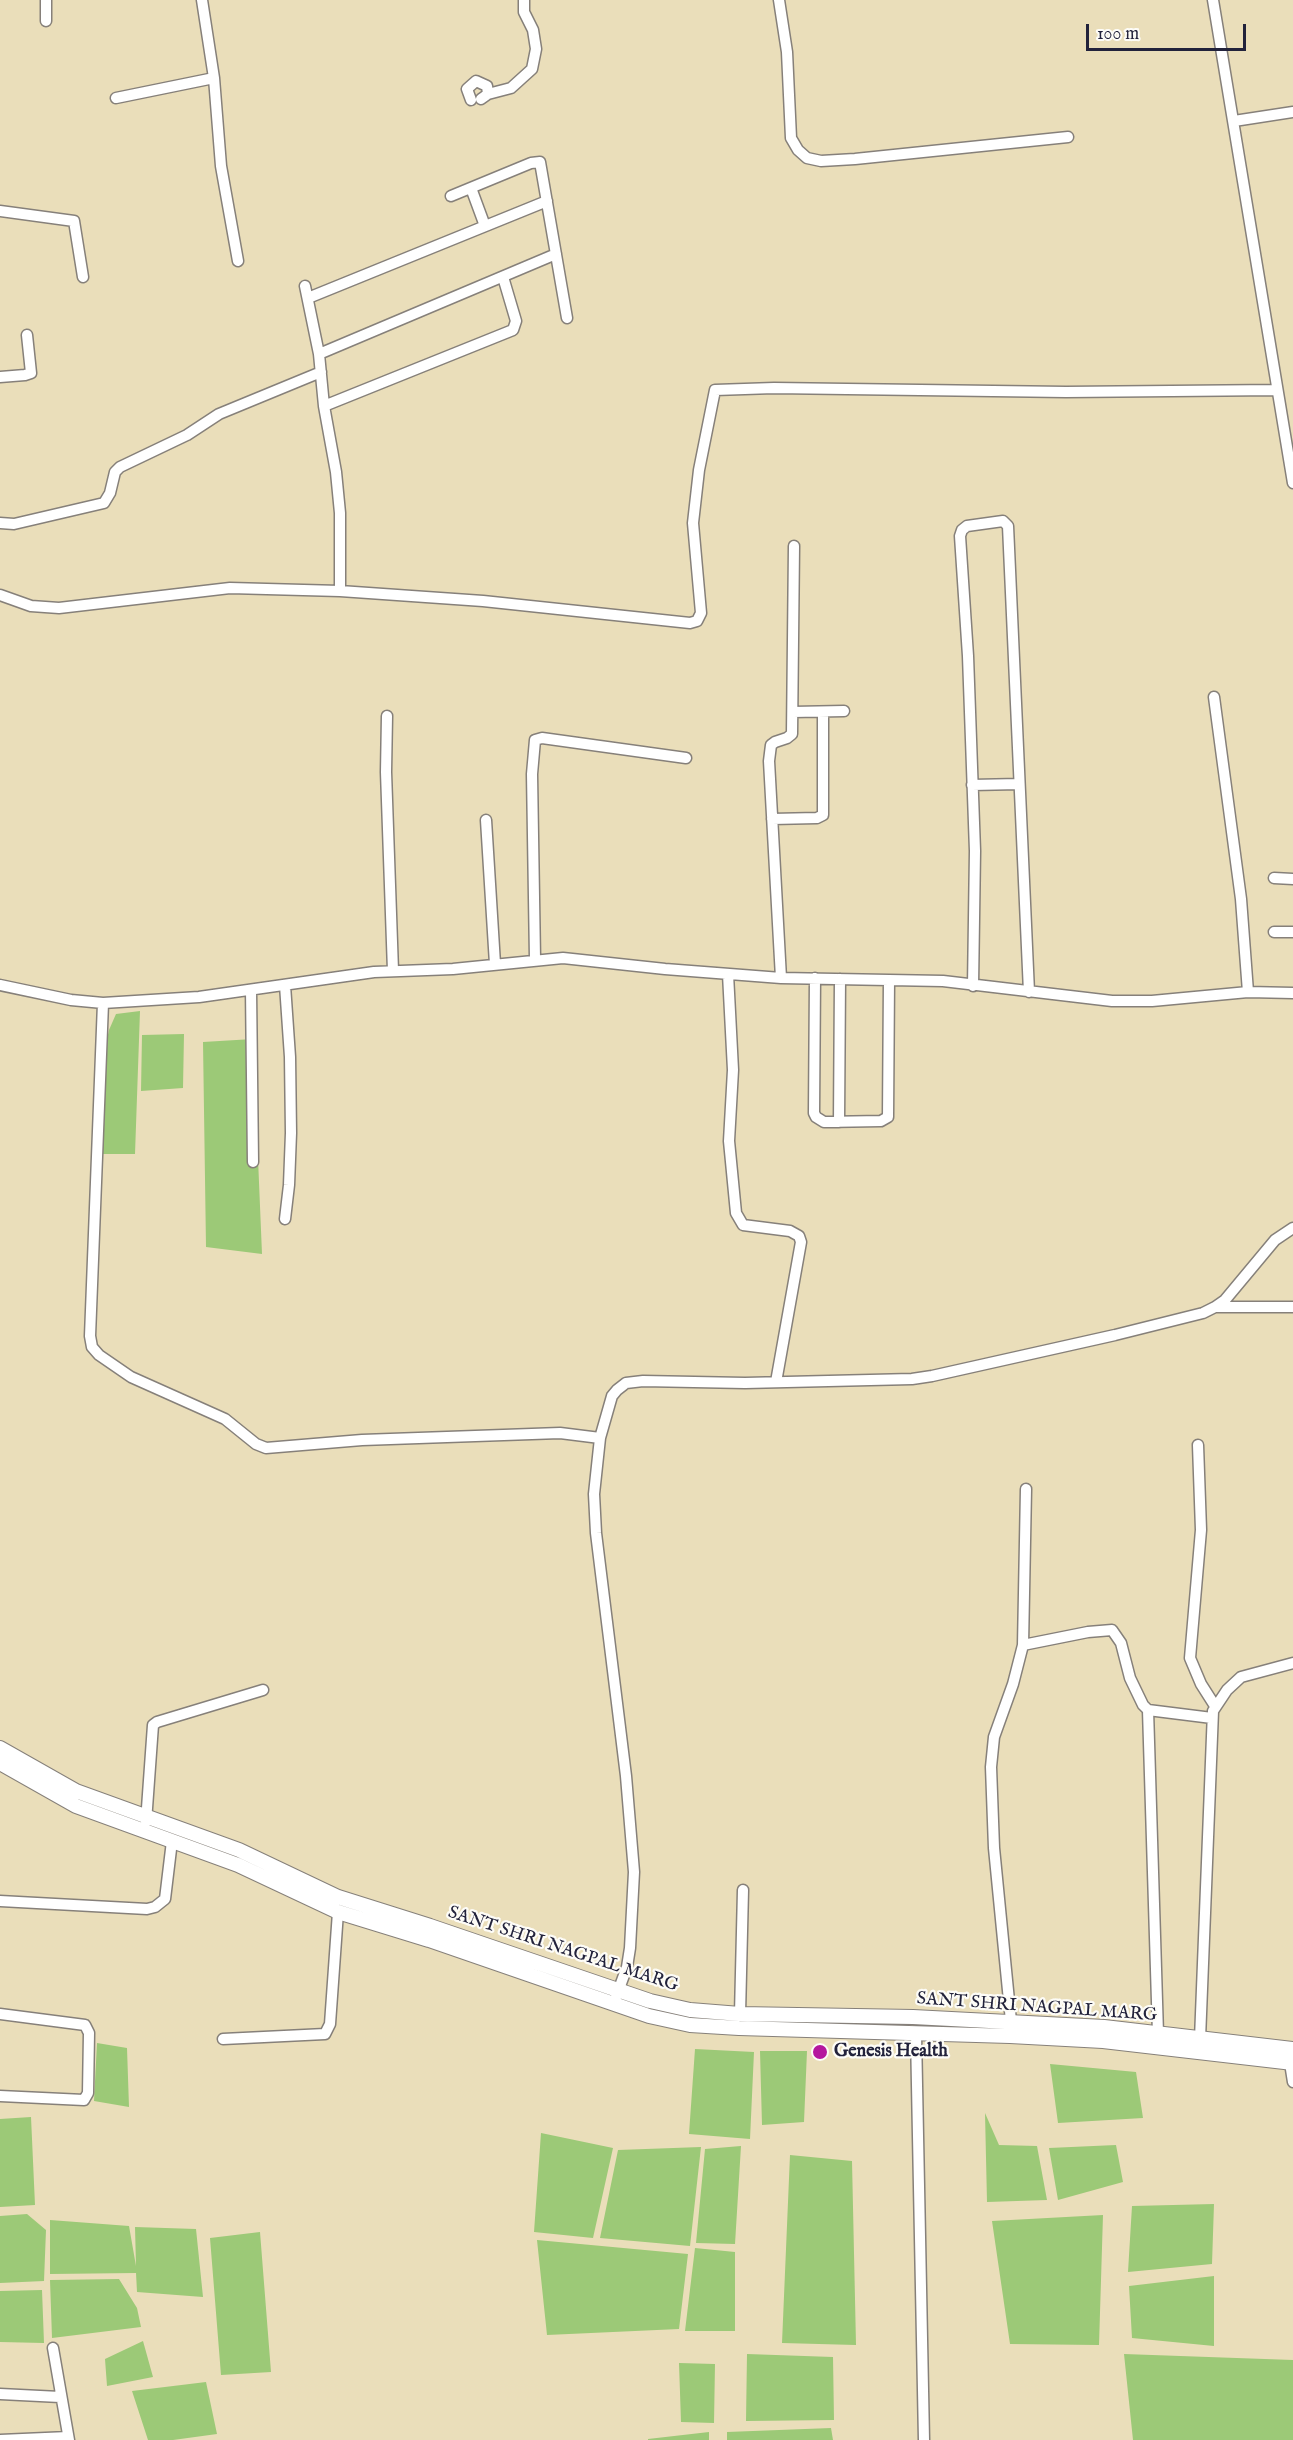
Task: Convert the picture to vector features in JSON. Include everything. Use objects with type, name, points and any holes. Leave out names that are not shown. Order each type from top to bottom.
[{"type":"street","points":[[46,0],[46,21]]},
{"type":"street","points":[[202,0],[214,78],[220,166],[238,261]]},
{"type":"street","points":[[480,98],[511,88],[532,69],[536,49],[533,30],[524,12],[524,0]]},
{"type":"street","points":[[779,0],[787,52],[791,138],[798,150],[807,158],[822,161],[855,159],[1068,137]]},
{"type":"street","points":[[1213,0],[1293,483]]},
{"type":"street","points":[[116,98],[214,78]]},
{"type":"street","points":[[1234,121],[1293,112]]},
{"type":"street","points":[[451,196],[538,161],[541,166],[567,318]]},
{"type":"street","points":[[471,188],[485,226]]},
{"type":"street","points":[[308,298],[547,201]]},
{"type":"street","points":[[0,211],[33,214],[51,220],[74,221],[83,277]]},
{"type":"street","points":[[319,354],[556,254]]},
{"type":"street","points":[[324,406],[513,330],[516,321],[503,276]]},
{"type":"street","points":[[305,286],[319,354],[324,406],[336,472],[340,513],[340,591]]},
{"type":"street","points":[[0,377],[31,373],[27,335]]},
{"type":"street","points":[[0,523],[14,524],[104,502],[110,493],[115,472],[120,467],[187,435],[219,414],[321,372]]},
{"type":"street","points":[[0,595],[31,606],[59,608],[230,588],[340,591],[483,601],[690,623],[697,621],[701,613],[693,523],[699,470],[715,390],[774,388],[1066,392],[1277,390]]},
{"type":"street","points":[[974,986],[975,851],[960,536],[962,530],[967,526],[1003,521],[1008,526],[1029,992]]},
{"type":"street","points":[[781,978],[770,749],[773,743],[792,734],[794,546]]},
{"type":"street","points":[[1214,698],[1241,898],[1248,992]]},
{"type":"street","points":[[772,819],[817,818],[823,815],[823,711]]},
{"type":"street","points":[[793,712],[844,711]]},
{"type":"street","points":[[387,716],[386,772],[393,971]]},
{"type":"street","points":[[535,959],[531,774],[535,740],[542,738],[686,758]]},
{"type":"street","points":[[972,785],[1019,784]]},
{"type":"street","points":[[486,820],[495,964]]},
{"type":"street","points":[[1275,878],[1293,879]]},
{"type":"street","points":[[1274,932],[1293,932]]},
{"type":"street","points":[[0,985],[71,1000],[103,1003],[199,997],[285,986],[322,978],[393,971],[453,969],[535,959],[579,958],[665,969],[781,978],[943,981],[1130,1002],[1248,992],[1293,993]]},
{"type":"street","points":[[728,974],[733,1071],[729,1141],[736,1213],[743,1225],[790,1231],[801,1239],[777,1382]]},
{"type":"street","points":[[815,978],[814,1113],[824,1122],[881,1121],[888,1117],[889,980]]},
{"type":"street","points":[[839,1122],[840,979]]},
{"type":"street","points":[[285,986],[290,1057],[291,1132],[290,1185],[285,1219]]},
{"type":"street","points":[[251,990],[253,1162]]},
{"type":"street","points":[[103,1003],[90,1336],[92,1347],[99,1355],[131,1377],[225,1419],[256,1444],[266,1448],[362,1440],[560,1433],[600,1438]]},
{"type":"street","points":[[616,1997],[627,1967],[630,1948],[634,1872],[626,1776],[596,1533],[594,1494],[600,1438],[612,1396],[626,1383],[643,1380],[745,1383],[912,1379],[1114,1335],[1215,1308],[1225,1300],[1275,1240],[1293,1228]]},
{"type":"street","points":[[1215,1308],[1293,1307]]},
{"type":"street","points":[[1198,1445],[1201,1530],[1190,1658],[1200,1684],[1215,1706]]},
{"type":"street","points":[[1011,2021],[994,1848],[991,1767],[994,1737],[1013,1684],[1023,1645],[1026,1489]]},
{"type":"street","points":[[1023,1645],[1088,1632],[1112,1630],[1121,1643],[1138,1700],[1148,1710],[1212,1718]]},
{"type":"street","points":[[1200,2039],[1212,1718],[1215,1706],[1241,1677],[1293,1663]]},
{"type":"street","points":[[146,1824],[153,1725],[263,1690]]},
{"type":"street","points":[[1148,1710],[1158,2034]]},
{"type":"street","name":"SANT SHRI NAGPAL MARG","points":[[0,1748],[76,1791],[146,1824],[172,1841],[238,1865],[338,1912],[616,1997],[650,2001],[690,2010],[740,2014],[904,2017],[1104,2027],[1293,2049]]},
{"type":"street","name":"SANT SHRI NAGPAL MARG","points":[[0,1763],[76,1806],[239,1851],[338,1897],[430,1926],[616,1997],[649,2016],[690,2025],[1103,2041],[1291,2063]]},
{"type":"street","points":[[0,1901],[147,1909],[154,1907],[165,1899],[172,1841]]},
{"type":"street","points":[[740,2014],[743,1890]]},
{"type":"street","points":[[223,2039],[325,2034],[330,2024],[338,1912]]},
{"type":"street","points":[[0,2014],[85,2025],[89,2033],[88,2093],[84,2100],[0,2096]]},
{"type":"street","points":[[904,2017],[910,2034],[924,2440]]},
{"type":"street","points":[[1291,2063],[1293,2082]]},
{"type":"street","points":[[0,2440],[69,2438],[53,2348]]},
{"type":"street","points":[[0,2394],[60,2397]]},
{"type":"green space","points":[[140,1011],[135,1154],[100,1154],[105,1049],[109,1030],[116,1014]]},
{"type":"green space","points":[[184,1034],[183,1088],[141,1091],[142,1035]]},
{"type":"green space","points":[[253,1039],[262,1254],[206,1247],[203,1042]]},
{"type":"green space","points":[[97,2043],[127,2048],[129,2107],[94,2101]]},
{"type":"green space","points":[[695,2049],[754,2052],[750,2139],[689,2134]]},
{"type":"green space","points":[[760,2051],[807,2051],[804,2122],[762,2125]]},
{"type":"green space","points":[[1050,2064],[1136,2072],[1143,2118],[1058,2123]]},
{"type":"green space","points":[[985,2113],[999,2145],[1037,2146],[1047,2200],[987,2202]]},
{"type":"green space","points":[[31,2117],[35,2205],[0,2207],[0,2119]]},
{"type":"green space","points":[[541,2133],[613,2148],[593,2238],[534,2232]]},
{"type":"green space","points":[[1116,2145],[1123,2182],[1058,2200],[1049,2148]]},
{"type":"green space","points":[[741,2146],[735,2244],[696,2243],[705,2149]]},
{"type":"green space","points":[[701,2147],[690,2246],[600,2238],[618,2150]]},
{"type":"green space","points":[[790,2155],[852,2161],[856,2345],[782,2343]]},
{"type":"green space","points":[[1214,2204],[1212,2264],[1128,2272],[1132,2206]]},
{"type":"green space","points":[[27,2214],[46,2230],[44,2281],[0,2283],[0,2216]]},
{"type":"green space","points":[[1103,2215],[1099,2345],[1010,2344],[992,2221]]},
{"type":"green space","points":[[50,2220],[129,2226],[136,2266],[135,2227],[196,2229],[203,2297],[137,2292],[136,2273],[50,2274]]},
{"type":"green space","points":[[260,2232],[271,2372],[221,2375],[210,2238]]},
{"type":"green space","points":[[537,2240],[688,2254],[679,2329],[547,2335]]},
{"type":"green space","points":[[695,2248],[735,2252],[735,2331],[685,2331]]},
{"type":"green space","points":[[1214,2276],[1214,2346],[1132,2338],[1129,2286]]},
{"type":"green space","points":[[119,2279],[137,2308],[141,2327],[52,2338],[50,2280]]},
{"type":"green space","points":[[42,2290],[44,2343],[0,2342],[0,2291]]},
{"type":"green space","points":[[143,2341],[153,2377],[107,2386],[105,2359]]},
{"type":"green space","points":[[747,2354],[833,2357],[834,2420],[746,2421]]},
{"type":"green space","points":[[1124,2354],[1293,2360],[1293,2440],[1133,2440]]},
{"type":"green space","points":[[679,2363],[715,2364],[714,2423],[681,2422]]},
{"type":"green space","points":[[206,2382],[217,2434],[173,2440],[148,2440],[132,2391]]},
{"type":"green space","points":[[831,2428],[833,2440],[727,2440],[727,2432]]},
{"type":"green space","points":[[709,2432],[709,2440],[648,2440],[648,2439]]},
{"type":"place","name":"Genesis Health","points":[[820,2052]]}]
